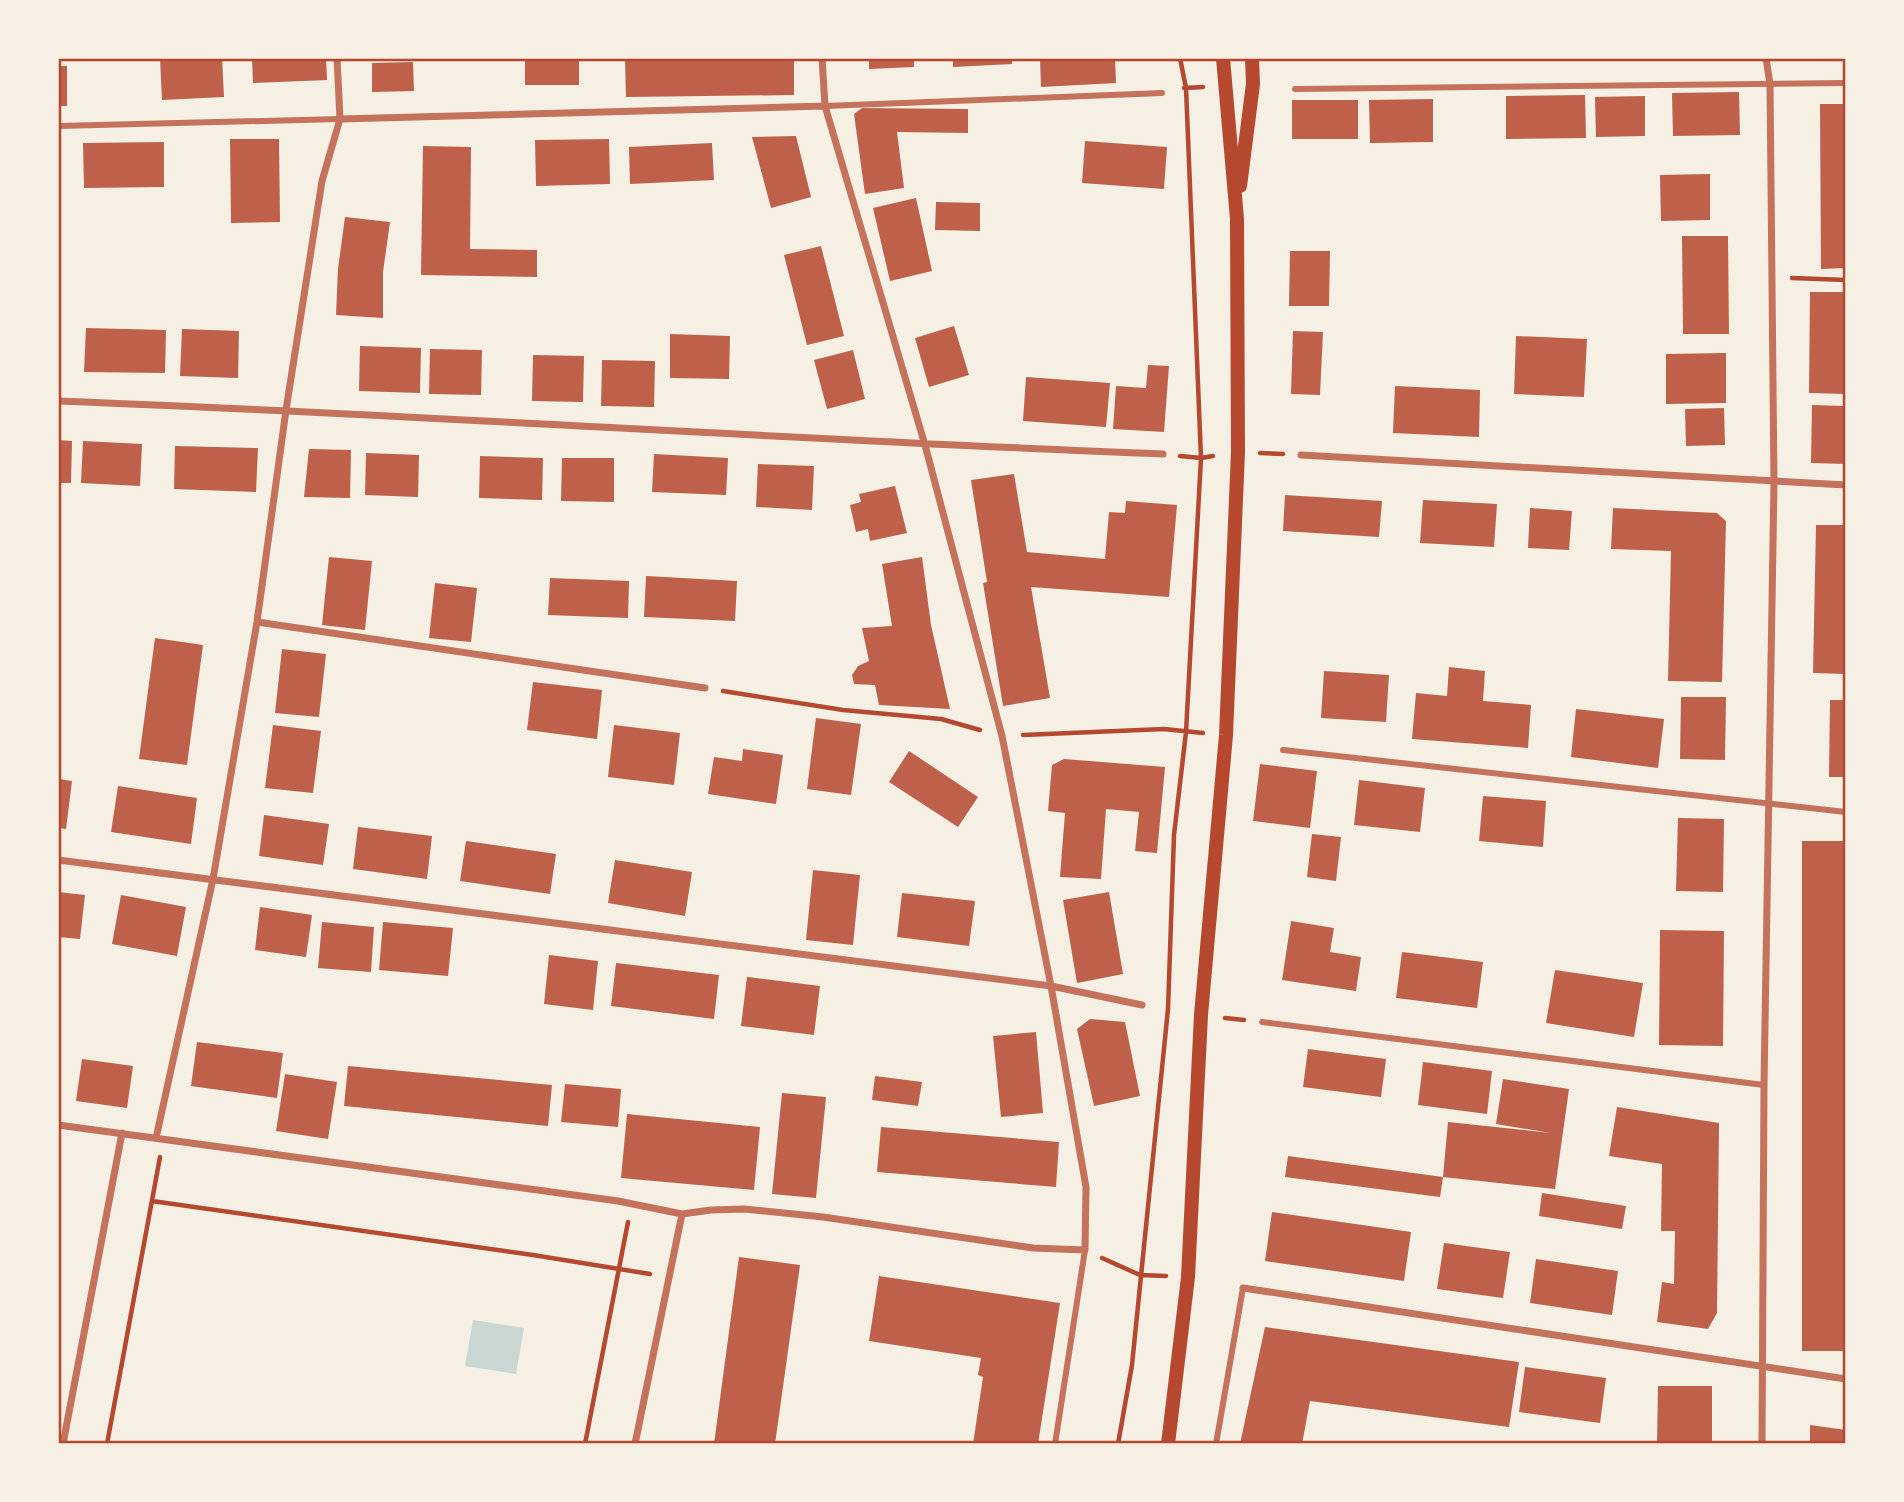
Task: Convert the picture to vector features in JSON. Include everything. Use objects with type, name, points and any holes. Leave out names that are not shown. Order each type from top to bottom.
[{"type":"main road","points":[[1168,1444],[1188,1277],[1201,1015],[1226,735],[1238,452],[1237,219],[1223,58]]},
{"type":"main road","points":[[1237,219],[1253,84],[1252,58]]},
{"type":"street","points":[[160,1138],[213,880],[257,622],[286,410],[322,181],[340,119],[337,58]]},
{"type":"street","points":[[822,58],[825,106],[925,445],[1002,736],[1051,986],[1086,1186],[1088,1206],[1085,1250],[1055,1444]]},
{"type":"street","points":[[1762,1444],[1764,1086],[1774,483],[1770,84],[1766,58]]},
{"type":"street","points":[[1295,89],[1846,83]]},
{"type":"street","points":[[58,126],[825,106],[1162,93]]},
{"type":"street","points":[[58,401],[286,410],[925,445],[1163,454]]},
{"type":"street","points":[[1301,455],[1846,485]]},
{"type":"street","points":[[257,622],[705,688]]},
{"type":"street","points":[[1283,750],[1846,812]]},
{"type":"street","points":[[58,860],[1051,986],[1142,1005]]},
{"type":"street","points":[[1262,1022],[1764,1086]]},
{"type":"street","points":[[58,1125],[632,1203],[682,1214],[744,1209],[822,1217],[1033,1248],[1085,1250]]},
{"type":"street","points":[[63,1444],[122,1133]]},
{"type":"street","points":[[635,1444],[682,1214]]},
{"type":"street","points":[[1216,1444],[1243,1288],[1846,1379]]},
{"type":"path","points":[[1118,1444],[1132,1365],[1168,1009],[1174,835],[1186,732],[1200,458],[1186,88],[1180,58]]},
{"type":"path","points":[[1162,93],[1226,85]]},
{"type":"path","points":[[1770,277],[1846,280]]},
{"type":"path","points":[[107,1444],[152,1201],[160,1138]]},
{"type":"path","points":[[152,1201],[231,1210],[669,1278]]},
{"type":"path","points":[[585,1444],[632,1203]]},
{"type":"path","points":[[1085,1250],[1140,1275]]},
{"type":"shaded area","points":[[473,1320],[524,1328],[516,1374],[465,1366]]},
{"type":"building","points":[[160,58],[222,58],[224,97],[162,100]]},
{"type":"building","points":[[252,58],[326,58],[327,80],[253,83]]},
{"type":"building","points":[[525,58],[579,58],[579,85],[525,85]]},
{"type":"building","points":[[625,58],[794,58],[794,95],[626,97]]},
{"type":"building","points":[[869,58],[914,58],[914,67],[869,69]]},
{"type":"building","points":[[953,58],[1012,58],[1012,64],[953,67]]},
{"type":"building","points":[[1040,58],[1115,58],[1116,83],[1041,87]]},
{"type":"building","points":[[413,62],[414,91],[372,92],[372,63]]},
{"type":"building","points":[[58,66],[67,66],[67,106],[58,106]]},
{"type":"building","points":[[1739,92],[1740,135],[1673,136],[1672,93]]},
{"type":"building","points":[[1585,95],[1586,138],[1506,139],[1506,96]]},
{"type":"building","points":[[1645,96],[1645,136],[1596,137],[1595,97]]},
{"type":"building","points":[[1433,99],[1433,142],[1370,143],[1369,100]]},
{"type":"building","points":[[1292,100],[1358,100],[1358,139],[1292,139]]},
{"type":"building","points":[[1820,104],[1846,104],[1846,268],[1821,269]]},
{"type":"building","points":[[862,108],[968,109],[968,133],[897,132],[904,188],[865,194],[854,114]]},
{"type":"building","points":[[796,136],[811,197],[771,208],[752,137]]},
{"type":"building","points":[[230,139],[279,139],[280,222],[231,223]]},
{"type":"building","points":[[609,139],[610,184],[536,186],[535,140]]},
{"type":"building","points":[[1085,141],[1167,147],[1164,189],[1082,183]]},
{"type":"building","points":[[164,142],[164,187],[84,188],[83,143]]},
{"type":"building","points":[[712,143],[714,180],[630,184],[629,147]]},
{"type":"building","points":[[423,146],[471,147],[470,249],[537,250],[537,277],[421,275]]},
{"type":"building","points":[[1710,174],[1710,220],[1661,221],[1660,175]]},
{"type":"building","points":[[916,198],[932,271],[890,281],[873,208]]},
{"type":"building","points":[[936,202],[980,203],[980,231],[935,230]]},
{"type":"building","points":[[345,217],[390,222],[383,272],[383,318],[336,315],[338,269]]},
{"type":"building","points":[[1682,236],[1728,236],[1729,334],[1683,334]]},
{"type":"building","points":[[821,246],[844,336],[807,345],[784,255]]},
{"type":"building","points":[[1290,251],[1330,251],[1329,306],[1289,306]]},
{"type":"building","points":[[1810,292],[1846,292],[1846,394],[1809,393]]},
{"type":"building","points":[[954,326],[969,375],[929,387],[915,338]]},
{"type":"building","points":[[86,328],[166,330],[165,373],[84,372]]},
{"type":"building","points":[[182,329],[239,331],[238,378],[180,376]]},
{"type":"building","points":[[1293,331],[1323,332],[1320,395],[1291,394]]},
{"type":"building","points":[[670,334],[730,336],[729,379],[670,378]]},
{"type":"building","points":[[1516,336],[1587,339],[1584,397],[1514,394]]},
{"type":"building","points":[[360,346],[421,348],[420,393],[359,391]]},
{"type":"building","points":[[430,349],[482,350],[481,395],[429,394]]},
{"type":"building","points":[[853,350],[865,399],[827,409],[814,360]]},
{"type":"building","points":[[1726,353],[1726,403],[1666,404],[1666,354]]},
{"type":"building","points":[[533,355],[584,356],[583,402],[532,401]]},
{"type":"building","points":[[602,360],[655,361],[654,407],[601,406]]},
{"type":"building","points":[[1148,365],[1169,366],[1164,432],[1113,429],[1116,386],[1146,388]]},
{"type":"building","points":[[1026,377],[1110,383],[1106,427],[1023,421]]},
{"type":"building","points":[[1395,386],[1480,390],[1479,437],[1393,433]]},
{"type":"building","points":[[1812,405],[1846,406],[1846,464],[1811,463]]},
{"type":"building","points":[[1724,408],[1725,445],[1686,446],[1685,409]]},
{"type":"building","points":[[58,440],[72,441],[71,483],[58,483]]},
{"type":"building","points":[[83,441],[142,444],[140,486],[81,483]]},
{"type":"building","points":[[175,446],[258,448],[256,492],[174,489]]},
{"type":"building","points":[[309,449],[351,450],[350,498],[304,497]]},
{"type":"building","points":[[366,453],[419,455],[418,497],[365,495]]},
{"type":"building","points":[[654,454],[728,458],[726,495],[652,492]]},
{"type":"building","points":[[480,456],[543,458],[542,500],[479,498]]},
{"type":"building","points":[[562,458],[614,458],[614,502],[561,501]]},
{"type":"building","points":[[758,464],[814,466],[812,510],[756,507]]},
{"type":"building","points":[[1014,474],[1027,552],[1105,559],[1109,512],[1125,513],[1126,501],[1177,505],[1169,597],[1031,587],[1050,698],[1003,706],[983,583],[987,582],[971,480]]},
{"type":"building","points":[[895,486],[907,533],[870,541],[868,529],[856,532],[850,505],[861,502],[859,494]]},
{"type":"building","points":[[1285,495],[1382,501],[1379,537],[1283,531]]},
{"type":"building","points":[[1423,500],[1497,504],[1494,547],[1420,543]]},
{"type":"building","points":[[1530,508],[1572,511],[1569,550],[1528,548]]},
{"type":"building","points":[[1613,508],[1717,513],[1726,521],[1722,682],[1668,681],[1671,551],[1611,549]]},
{"type":"building","points":[[1816,525],[1846,525],[1846,674],[1813,673]]},
{"type":"building","points":[[329,557],[372,561],[365,630],[322,625]]},
{"type":"building","points":[[922,557],[931,625],[950,709],[879,705],[875,685],[854,684],[852,675],[858,666],[869,661],[862,628],[892,626],[882,564]]},
{"type":"building","points":[[646,576],[737,581],[735,621],[644,617]]},
{"type":"building","points":[[550,578],[629,581],[628,618],[548,615]]},
{"type":"building","points":[[435,583],[477,588],[471,642],[429,638]]},
{"type":"building","points":[[155,638],[203,645],[187,765],[139,759]]},
{"type":"building","points":[[282,649],[326,654],[319,717],[275,713]]},
{"type":"building","points":[[1449,667],[1485,671],[1483,701],[1531,705],[1528,748],[1412,739],[1416,693],[1447,696]]},
{"type":"building","points":[[1324,671],[1389,675],[1386,722],[1321,718]]},
{"type":"building","points":[[533,682],[602,690],[597,739],[527,730]]},
{"type":"building","points":[[1681,697],[1726,697],[1725,760],[1680,759]]},
{"type":"building","points":[[1830,700],[1846,700],[1846,777],[1829,777]]},
{"type":"building","points":[[1576,709],[1664,719],[1658,768],[1571,757]]},
{"type":"building","points":[[816,718],[861,724],[851,795],[807,789]]},
{"type":"building","points":[[273,725],[321,731],[313,793],[265,788]]},
{"type":"building","points":[[614,725],[680,733],[674,785],[608,777]]},
{"type":"building","points":[[743,749],[783,755],[776,804],[708,794],[714,757],[742,761]]},
{"type":"building","points":[[909,751],[978,797],[958,827],[889,782]]},
{"type":"building","points":[[1064,759],[1165,767],[1157,853],[1135,851],[1139,812],[1106,809],[1101,879],[1060,877],[1065,813],[1048,811],[1052,765]]},
{"type":"building","points":[[1260,764],[1317,771],[1310,828],[1253,821]]},
{"type":"building","points":[[58,779],[72,781],[66,829],[58,828]]},
{"type":"building","points":[[1359,780],[1425,788],[1420,832],[1354,825]]},
{"type":"building","points":[[118,786],[197,798],[191,844],[111,832]]},
{"type":"building","points":[[1483,796],[1546,801],[1543,847],[1479,841]]},
{"type":"building","points":[[264,815],[329,824],[323,865],[259,856]]},
{"type":"building","points":[[1678,818],[1724,819],[1723,892],[1676,891]]},
{"type":"building","points":[[358,827],[432,836],[427,879],[353,869]]},
{"type":"building","points":[[1312,834],[1341,837],[1336,881],[1307,877]]},
{"type":"building","points":[[466,841],[556,854],[550,894],[460,881]]},
{"type":"building","points":[[1802,841],[1846,841],[1846,1351],[1802,1351]]},
{"type":"building","points":[[615,860],[692,872],[685,916],[608,903]]},
{"type":"building","points":[[813,870],[860,875],[853,945],[806,940]]},
{"type":"building","points":[[58,892],[85,895],[80,939],[58,937]]},
{"type":"building","points":[[1109,892],[1123,974],[1077,983],[1063,900]]},
{"type":"building","points":[[902,893],[975,901],[969,946],[897,937]]},
{"type":"building","points":[[121,895],[186,907],[177,956],[112,944]]},
{"type":"building","points":[[260,907],[312,915],[306,957],[255,950]]},
{"type":"building","points":[[1291,921],[1334,928],[1330,952],[1361,957],[1356,991],[1282,980]]},
{"type":"building","points":[[322,922],[374,927],[371,972],[318,968]]},
{"type":"building","points":[[383,922],[453,928],[448,976],[379,970]]},
{"type":"building","points":[[1660,930],[1724,931],[1723,1046],[1659,1045]]},
{"type":"building","points":[[1402,952],[1483,962],[1477,1008],[1396,998]]},
{"type":"building","points":[[549,955],[598,961],[593,1010],[544,1004]]},
{"type":"building","points":[[616,963],[719,975],[714,1019],[611,1006]]},
{"type":"building","points":[[1555,970],[1643,983],[1634,1037],[1546,1023]]},
{"type":"building","points":[[747,977],[820,986],[814,1035],[741,1026]]},
{"type":"building","points":[[1090,1019],[1125,1022],[1140,1096],[1094,1106],[1077,1029]]},
{"type":"building","points":[[1036,1032],[1043,1113],[1001,1117],[993,1036]]},
{"type":"building","points":[[197,1042],[283,1053],[277,1098],[191,1086]]},
{"type":"building","points":[[1308,1049],[1386,1059],[1381,1097],[1303,1087]]},
{"type":"building","points":[[82,1059],[133,1066],[127,1108],[76,1101]]},
{"type":"building","points":[[1423,1062],[1492,1071],[1487,1114],[1418,1105]]},
{"type":"building","points":[[348,1066],[552,1085],[548,1126],[344,1106]]},
{"type":"building","points":[[285,1074],[337,1082],[328,1139],[276,1131]]},
{"type":"building","points":[[875,1076],[922,1082],[918,1106],[872,1100]]},
{"type":"building","points":[[1503,1079],[1569,1089],[1555,1189],[1443,1177],[1448,1122],[1551,1133],[1496,1124]]},
{"type":"building","points":[[565,1084],[621,1089],[618,1127],[561,1122]]},
{"type":"building","points":[[782,1093],[826,1097],[816,1198],[772,1194]]},
{"type":"building","points":[[1617,1107],[1719,1123],[1717,1313],[1708,1329],[1657,1322],[1662,1282],[1674,1284],[1675,1231],[1661,1231],[1662,1164],[1609,1156]]},
{"type":"building","points":[[627,1114],[760,1127],[754,1190],[621,1178]]},
{"type":"building","points":[[881,1127],[1059,1142],[1056,1187],[877,1172]]},
{"type":"building","points":[[1288,1156],[1443,1177],[1440,1197],[1285,1177]]},
{"type":"building","points":[[1542,1193],[1626,1206],[1622,1229],[1539,1216]]},
{"type":"building","points":[[1272,1212],[1411,1232],[1404,1281],[1265,1261]]},
{"type":"building","points":[[1444,1243],[1510,1252],[1503,1298],[1437,1289]]},
{"type":"building","points":[[739,1257],[800,1265],[775,1444],[714,1444]]},
{"type":"building","points":[[1536,1259],[1618,1271],[1612,1315],[1530,1303]]},
{"type":"building","points":[[879,1276],[1060,1303],[1038,1444],[973,1444],[983,1377],[978,1375],[981,1358],[869,1341]]},
{"type":"building","points":[[1265,1327],[1519,1362],[1509,1427],[1310,1401],[1302,1444],[1240,1444]]},
{"type":"building","points":[[1525,1367],[1606,1378],[1600,1423],[1519,1412]]},
{"type":"building","points":[[1658,1386],[1712,1386],[1712,1444],[1657,1444]]},
{"type":"building","points":[[1810,1425],[1846,1430],[1846,1444],[1810,1444]]}]
